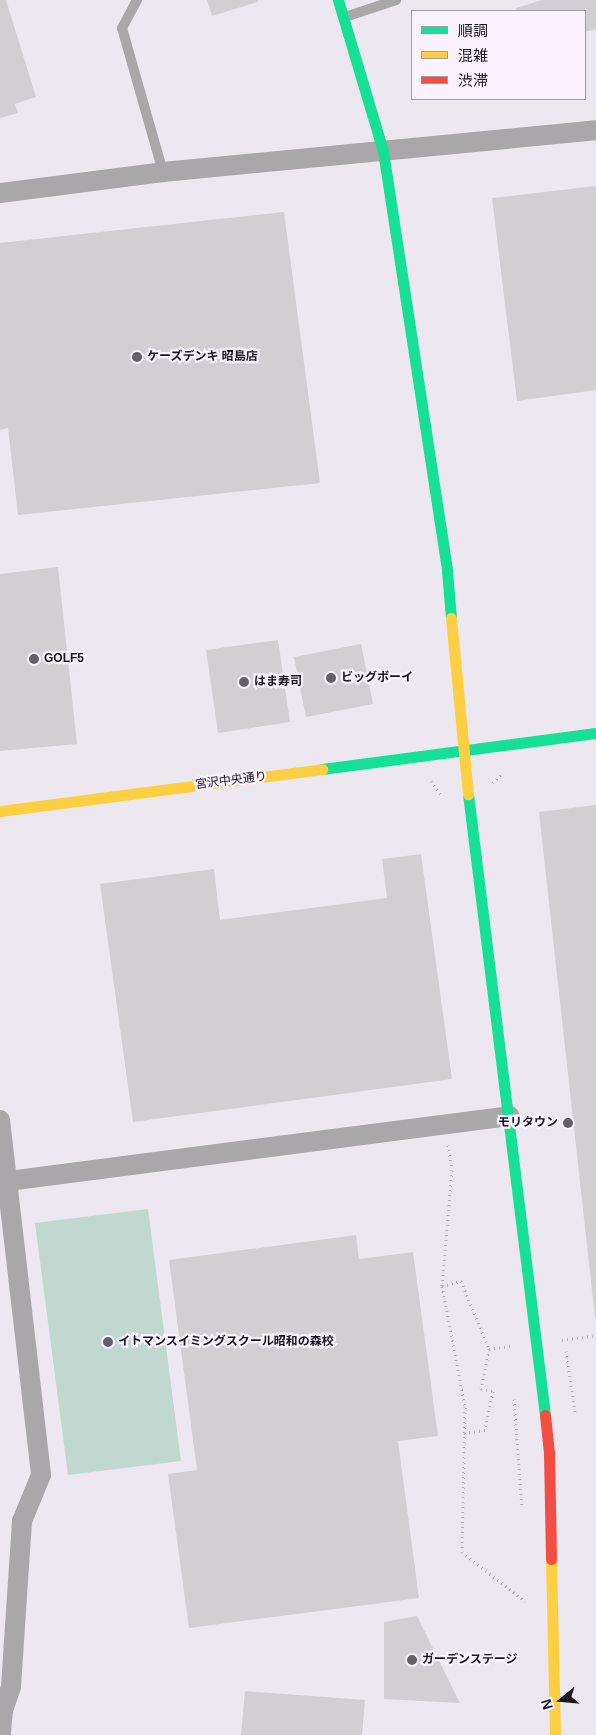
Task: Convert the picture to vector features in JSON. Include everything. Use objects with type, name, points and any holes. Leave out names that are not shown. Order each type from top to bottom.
[{"type":"street","points":[[338,0],[383,151],[447,571],[462,751],[510,1116],[549,1453],[555,1735]]},
{"type":"street","points":[[0,193],[164,172],[596,130]]},
{"type":"street","name":"宮沢中央通り","points":[[0,811],[596,733]]},
{"type":"street","points":[[4,1182],[510,1116]]},
{"type":"street","points":[[0,1120],[4,1182],[41,1475],[22,1521],[11,1687],[3,1710],[1,1735]]},
{"type":"lane","points":[[137,0],[122,28],[164,172]]},
{"type":"lane","points":[[344,17],[396,0]]},
{"type":"path","points":[[490,787],[504,769]]},
{"type":"path","points":[[445,1125],[452,1170],[442,1286],[465,1408],[462,1552],[525,1601]]},
{"type":"path","points":[[442,1286],[461,1281],[489,1350],[481,1388],[493,1391],[485,1430],[464,1433]]},
{"type":"path","points":[[564,1333],[575,1412]]},
{"type":"green space","name":"イトマンスイミングスクール昭和の森校","points":[[148,1209],[181,1461],[68,1475],[35,1223]]},
{"type":"building","points":[[0,0],[6,0],[36,97],[15,104],[18,113],[0,118]]},
{"type":"building","points":[[207,0],[258,0],[258,2],[212,16]]},
{"type":"building","points":[[542,0],[596,0],[596,29],[586,32],[586,10],[516,10],[516,8]]},
{"type":"building","points":[[596,186],[596,390],[517,401],[492,198]]},
{"type":"building","points":[[284,212],[320,483],[18,515],[8,428],[0,430],[0,243]]},
{"type":"building","name":"GOLF5","points":[[58,567],[77,744],[0,751],[0,574]]},
{"type":"building","points":[[278,640],[290,722],[218,733],[206,650]]},
{"type":"building","points":[[361,644],[373,704],[306,717],[294,657]]},
{"type":"building","points":[[596,805],[596,1318],[595,1318],[539,812]]},
{"type":"building","points":[[421,854],[452,1079],[133,1122],[100,884],[214,869],[220,920],[387,898],[382,859]]},
{"type":"building","points":[[356,1235],[359,1259],[413,1252],[438,1436],[398,1441],[419,1598],[189,1628],[168,1474],[197,1470],[169,1260]]},
{"type":"building","name":"ガーデンステージ","points":[[417,1616],[460,1703],[384,1699],[384,1622]]},
{"type":"building","points":[[245,1691],[365,1700],[362,1735],[241,1735]]},
{"type":"traffic: fast","points":[[338,0],[383,151],[447,571],[451,618]]},
{"type":"traffic: fast","points":[[322,769],[596,733]]},
{"type":"traffic: fast","points":[[468,794],[545,1415]]},
{"type":"traffic: slow","points":[[451,618],[468,794]]},
{"type":"traffic: slow","points":[[0,811],[322,769]]},
{"type":"traffic: slow","points":[[551,1559],[555,1735]]},
{"type":"traffic: jam","points":[[545,1415],[549,1453],[551,1559]]},
{"type":"place","name":"ケーズデンキ 昭島店","points":[[137,357]]},
{"type":"place","name":"GOLF5","points":[[34,659]]},
{"type":"place","name":"ビッグボーイ","points":[[331,678]]},
{"type":"place","name":"はま寿司","points":[[244,682]]},
{"type":"place","name":"モリタウン","points":[[568,1123]]},
{"type":"place","name":"イトマンスイミングスクール昭和の森校","points":[[108,1342]]},
{"type":"place","name":"ガーデンステージ","points":[[412,1660]]}]
